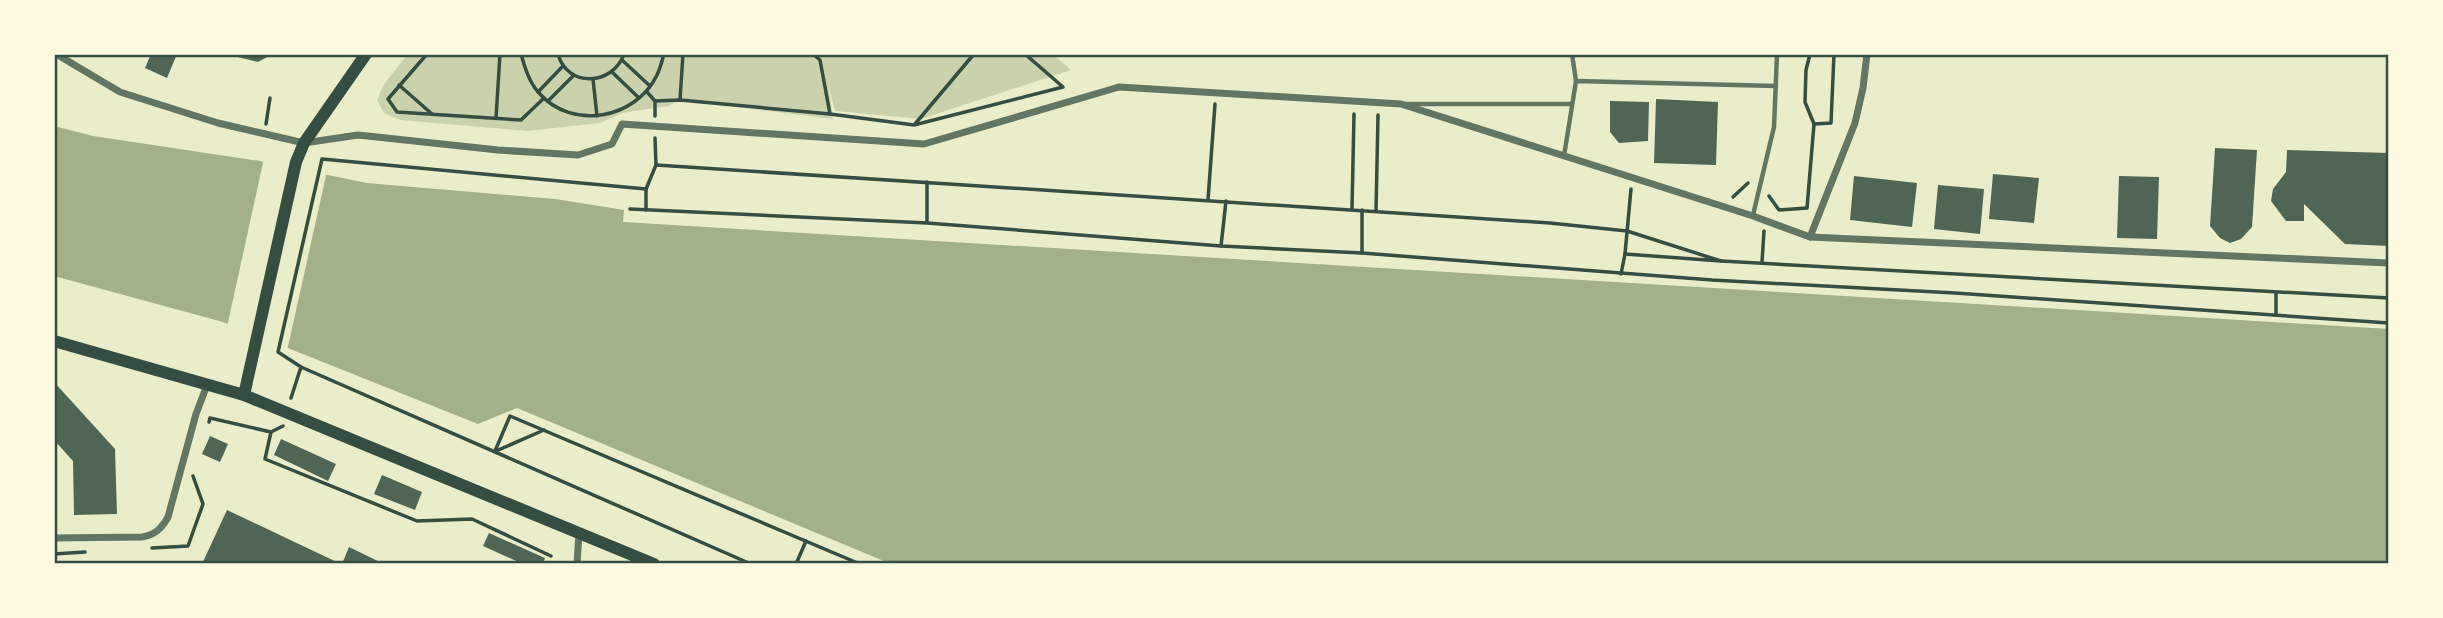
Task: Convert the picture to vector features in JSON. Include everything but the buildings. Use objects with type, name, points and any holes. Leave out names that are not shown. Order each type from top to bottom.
[{"type":"main road","points":[[244,395],[296,162],[304,143],[366,54]]},
{"type":"main road","points":[[54,341],[244,395],[654,564]]},
{"type":"street","points":[[56,54],[120,92],[218,123],[304,143],[358,135],[498,150],[578,155],[612,144],[622,124],[925,144],[1119,88],[1401,104],[1753,216],[1810,237],[2389,263]]},
{"type":"street","points":[[1810,237],[1855,123],[1867,54]]},
{"type":"street","points":[[54,538],[142,537],[150,536],[163,526],[168,517],[196,414],[207,384]]},
{"type":"street","points":[[577,564],[579,533]]},
{"type":"lane","points":[[1564,156],[1576,81],[1572,54]]},
{"type":"lane","points":[[1753,216],[1774,127],[1777,54]]},
{"type":"lane","points":[[1576,81],[1776,86]]},
{"type":"lane","points":[[1401,104],[1572,104]]},
{"type":"path","points":[[427,54],[388,99],[397,113],[521,120],[573,76]]},
{"type":"path","points":[[496,118],[500,54]]},
{"type":"path","points":[[521,54],[527,75],[538,92],[558,108],[581,116],[606,115],[628,107],[647,92],[658,74],[664,54]]},
{"type":"path","points":[[558,54],[563,66],[573,76],[593,79],[612,72],[624,54]]},
{"type":"path","points":[[680,100],[683,54]]},
{"type":"path","points":[[813,54],[820,60],[830,114]]},
{"type":"path","points":[[914,125],[974,54]]},
{"type":"path","points":[[647,92],[655,101],[680,100],[914,125],[1063,88],[1025,54]]},
{"type":"path","points":[[1730,199],[1748,183],[1769,196],[1779,210],[1807,208],[1814,124],[1805,102],[1806,70],[1810,54]]},
{"type":"path","points":[[1814,124],[1831,123],[1834,54]]},
{"type":"path","points":[[621,61],[650,86]]},
{"type":"path","points":[[538,92],[563,66]]},
{"type":"path","points":[[612,72],[639,98]]},
{"type":"path","points":[[593,79],[597,116]]},
{"type":"path","points":[[399,85],[433,115]]},
{"type":"path","points":[[1208,200],[1216,93]]},
{"type":"path","points":[[1352,209],[1354,101]]},
{"type":"path","points":[[1376,211],[1378,102]]},
{"type":"path","points":[[646,189],[322,159],[278,352],[301,367],[751,564]]},
{"type":"path","points":[[646,210],[646,189],[656,165],[1550,223],[1628,231],[1721,261]]},
{"type":"path","points":[[1621,274],[1628,231],[1632,177]]},
{"type":"path","points":[[927,182],[927,222]]},
{"type":"path","points":[[1221,246],[1227,201]]},
{"type":"path","points":[[631,209],[927,222],[1621,274],[1955,293],[2389,323]]},
{"type":"path","points":[[1362,210],[1362,253]]},
{"type":"path","points":[[1762,263],[1765,222]]},
{"type":"path","points":[[1625,254],[2389,298]]},
{"type":"path","points":[[2276,292],[2276,315]]},
{"type":"path","points":[[206,429],[210,418],[271,432],[283,426],[301,367]]},
{"type":"path","points":[[494,451],[510,416],[860,564]]},
{"type":"path","points":[[494,451],[544,430]]},
{"type":"path","points":[[271,432],[265,459],[416,521],[472,519],[551,556]]},
{"type":"path","points":[[148,549],[188,546],[203,504],[192,473]]},
{"type":"path","points":[[796,564],[806,541]]},
{"type":"path","points":[[54,554],[94,552]]},
{"type":"shaded area","points":[[408,54],[1053,54],[1071,70],[921,119],[835,111],[828,83],[833,119],[680,100],[668,106],[622,113],[600,123],[527,131],[400,120],[384,113],[377,100],[384,84]]},
{"type":"shaded area","points":[[54,126],[93,136],[260,161],[367,183],[555,199],[624,210],[623,222],[2389,329],[2389,564],[891,564],[517,408],[478,424],[223,322],[54,276]]},
{"type":"pier","points":[[264,158],[327,171],[287,351],[227,327]]}]
